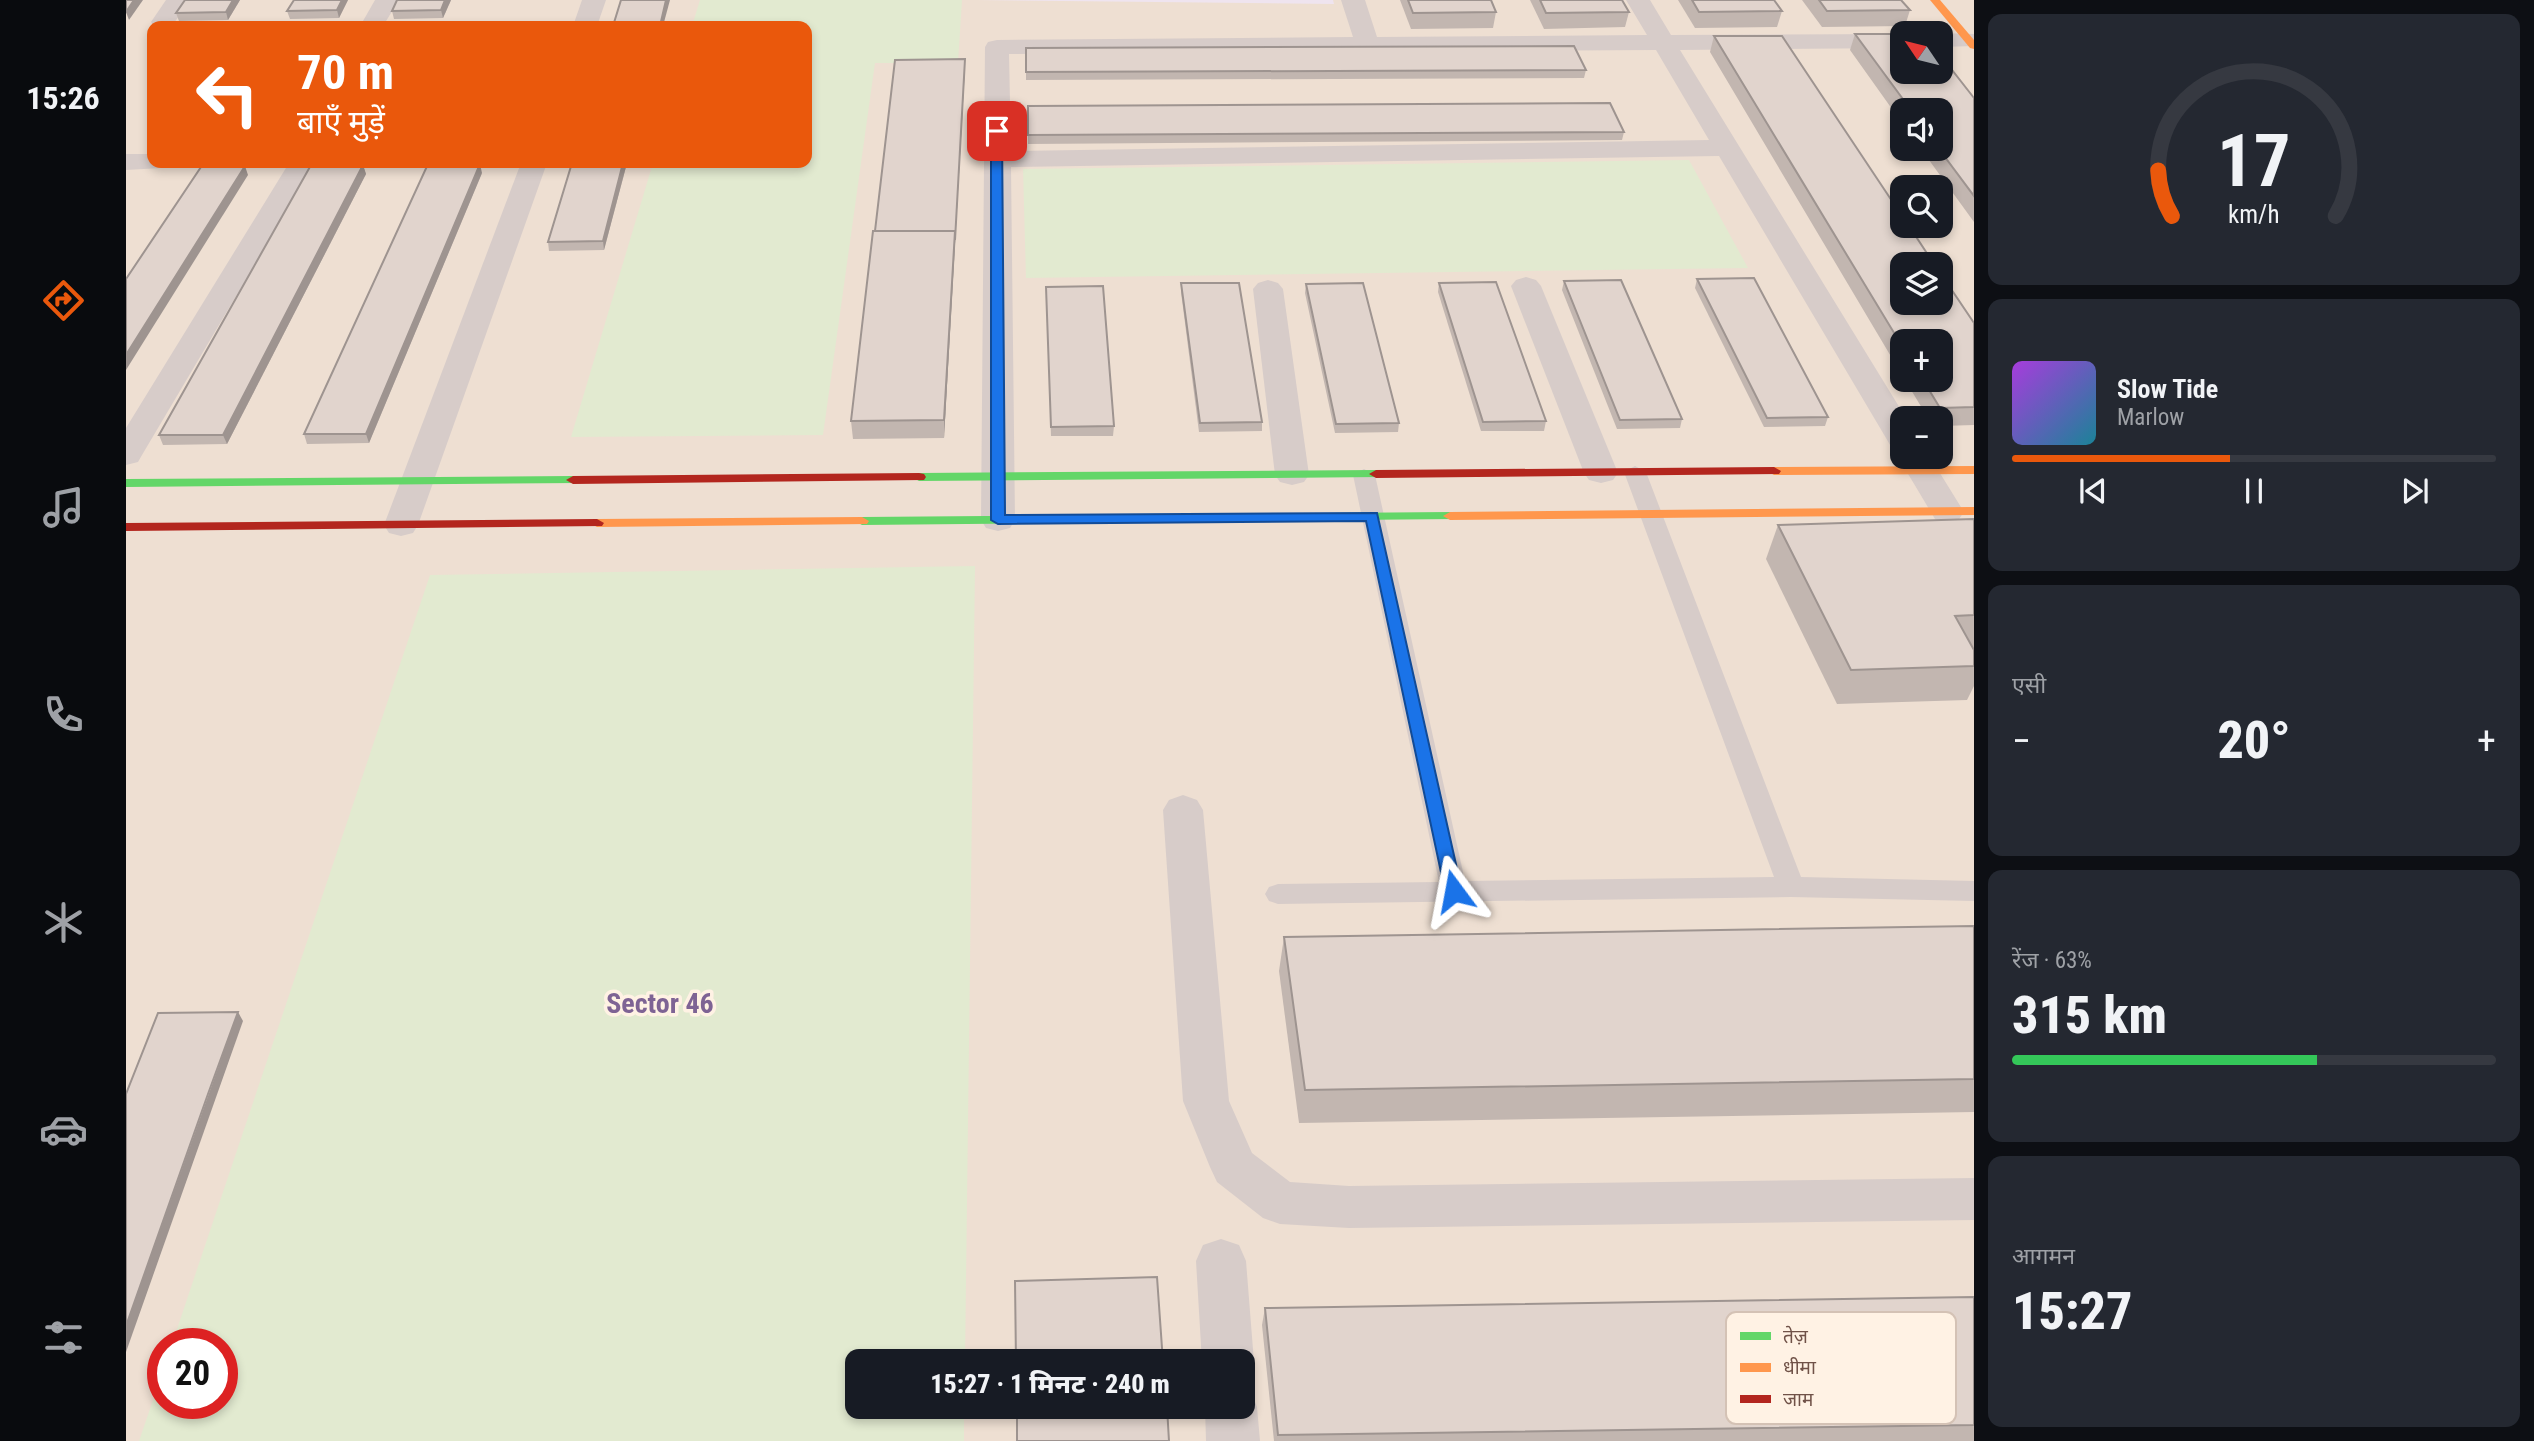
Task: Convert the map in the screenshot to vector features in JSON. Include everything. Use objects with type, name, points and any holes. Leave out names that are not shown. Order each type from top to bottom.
[{"type":"street","points":[[164,21],[178,0]]},
{"type":"street","points":[[376,21],[387,0]]},
{"type":"street","points":[[586,21],[594,0]]},
{"type":"street","points":[[1353,0],[1367,44]]},
{"type":"street","points":[[1638,0],[1890,418]]},
{"type":"street","points":[[1935,0],[1971,43]]},
{"type":"street","points":[[998,520],[996,47],[1890,41]]},
{"type":"street","points":[[1953,41],[1971,43]]},
{"type":"street","points":[[997,159],[1727,148]]},
{"type":"street","points":[[126,162],[147,162]]},
{"type":"street","points":[[126,456],[299,168]]},
{"type":"street","points":[[401,525],[532,168]]},
{"type":"street","points":[[1527,286],[1601,473]]},
{"type":"street","points":[[1268,289],[1292,475]]},
{"type":"street","points":[[126,483],[1601,473],[1890,464]]},
{"type":"street","points":[[1953,467],[1974,470]]},
{"type":"street","points":[[1923,469],[1960,512]]},
{"type":"street","points":[[126,527],[1960,512]]},
{"type":"street","points":[[1183,810],[1206,1101],[1234,1167],[1280,1203],[1349,1207],[1974,1199]]},
{"type":"street","points":[[1222,1261],[1227,1349]]},
{"type":"street","points":[[1232,1419],[1233,1441]]},
{"type":"lane","points":[[1635,472],[1791,887]]},
{"type":"lane","points":[[1364,475],[1454,891]]},
{"type":"lane","points":[[1278,894],[1791,887],[1974,891]]},
{"type":"shaded area","points":[[126,0],[1974,0],[1974,1441],[126,1441]]},
{"type":"shaded area","points":[[977,0],[1333,0],[1334,4]]},
{"type":"green space","points":[[700,0],[962,0],[958,63],[875,63],[823,435],[571,437],[652,168],[812,168],[812,21],[694,21]]},
{"type":"green space","points":[[1689,160],[1748,268],[1026,278],[1023,169]]},
{"type":"green space","points":[[975,566],[965,1349],[845,1349],[845,1419],[964,1419],[964,1441],[139,1441],[147,1418],[238,1419],[238,1328],[177,1328],[430,575]]},
{"type":"building","points":[[126,0],[134,0],[126,12]]},
{"type":"building","points":[[185,0],[233,0],[226,12],[176,13]]},
{"type":"building","points":[[294,0],[342,0],[337,10],[287,11]]},
{"type":"building","points":[[397,0],[445,0],[441,10],[392,11]]},
{"type":"building","points":[[621,0],[666,0],[661,21],[615,21]]},
{"type":"building","points":[[1408,0],[1491,0],[1496,12],[1413,13]]},
{"type":"building","points":[[1540,0],[1622,0],[1629,12],[1546,13]]},
{"type":"building","points":[[1692,0],[1774,0],[1782,11],[1699,12]]},
{"type":"building","points":[[1819,0],[1901,0],[1910,10],[1827,11]]},
{"type":"building","points":[[1855,34],[1890,34],[1890,82]]},
{"type":"building","points":[[1714,36],[1782,36],[1890,198],[1890,238],[1917,238],[1926,252],[1890,252],[1890,315],[1953,315],[1953,292],[1974,323],[1974,407],[1939,406],[1930,392],[1953,392],[1953,329],[1892,329]]},
{"type":"building","points":[[1574,46],[1586,70],[1026,72],[1026,48]]},
{"type":"building","points":[[965,59],[955,240],[955,231],[875,231],[895,60]]},
{"type":"building","points":[[1953,71],[1974,98],[1974,196],[1948,161],[1953,161],[1953,98],[1902,98],[1892,84],[1953,84]]},
{"type":"building","points":[[1610,103],[1624,132],[1028,135],[1028,106]]},
{"type":"building","points":[[200,168],[244,168],[126,355],[126,279]]},
{"type":"building","points":[[309,168],[361,168],[223,435],[159,435]]},
{"type":"building","points":[[426,168],[478,168],[366,434],[304,434]]},
{"type":"building","points":[[570,168],[622,168],[603,241],[548,242]]},
{"type":"building","points":[[873,231],[955,231],[944,420],[851,421]]},
{"type":"building","points":[[1754,278],[1828,417],[1767,418],[1697,279]]},
{"type":"building","points":[[1621,280],[1682,419],[1620,420],[1564,281]]},
{"type":"building","points":[[1496,282],[1546,421],[1483,422],[1439,283]]},
{"type":"building","points":[[1181,283],[1239,283],[1262,422],[1200,423]]},
{"type":"building","points":[[1363,283],[1399,423],[1336,424],[1306,284]]},
{"type":"building","points":[[1103,286],[1114,426],[1051,427],[1046,287]]},
{"type":"building","points":[[1974,519],[1974,615],[1955,616],[1974,650],[1974,666],[1851,670],[1778,525]]},
{"type":"building","points":[[1974,926],[1974,1079],[1305,1090],[1284,937]]},
{"type":"building","points":[[238,1012],[126,1326],[126,1094],[158,1013]]},
{"type":"building","points":[[1157,1277],[1162,1349],[1016,1349],[1015,1281]]},
{"type":"building","points":[[1974,1297],[1974,1425],[1278,1435],[1265,1308]]},
{"type":"building","points":[[1017,1419],[1168,1419],[1169,1441],[1017,1441]]},
{"type":"traffic: fast","points":[[919,477],[1376,474]]},
{"type":"traffic: fast","points":[[126,483],[573,480]]},
{"type":"traffic: fast","points":[[862,521],[1450,516]]},
{"type":"traffic: slow","points":[[1935,0],[1974,46]]},
{"type":"traffic: slow","points":[[1774,471],[1974,470]]},
{"type":"traffic: slow","points":[[1450,516],[1974,511]]},
{"type":"traffic: slow","points":[[597,523],[862,521]]},
{"type":"traffic: jam","points":[[1376,474],[1774,471]]},
{"type":"traffic: jam","points":[[573,480],[919,477]]},
{"type":"traffic: jam","points":[[126,527],[597,523]]},
{"type":"district","name":"Sector 46","points":[[660,1003]]},
{"type":"route","points":[[997,131],[998,520],[1372,516],[1454,891]]}]
